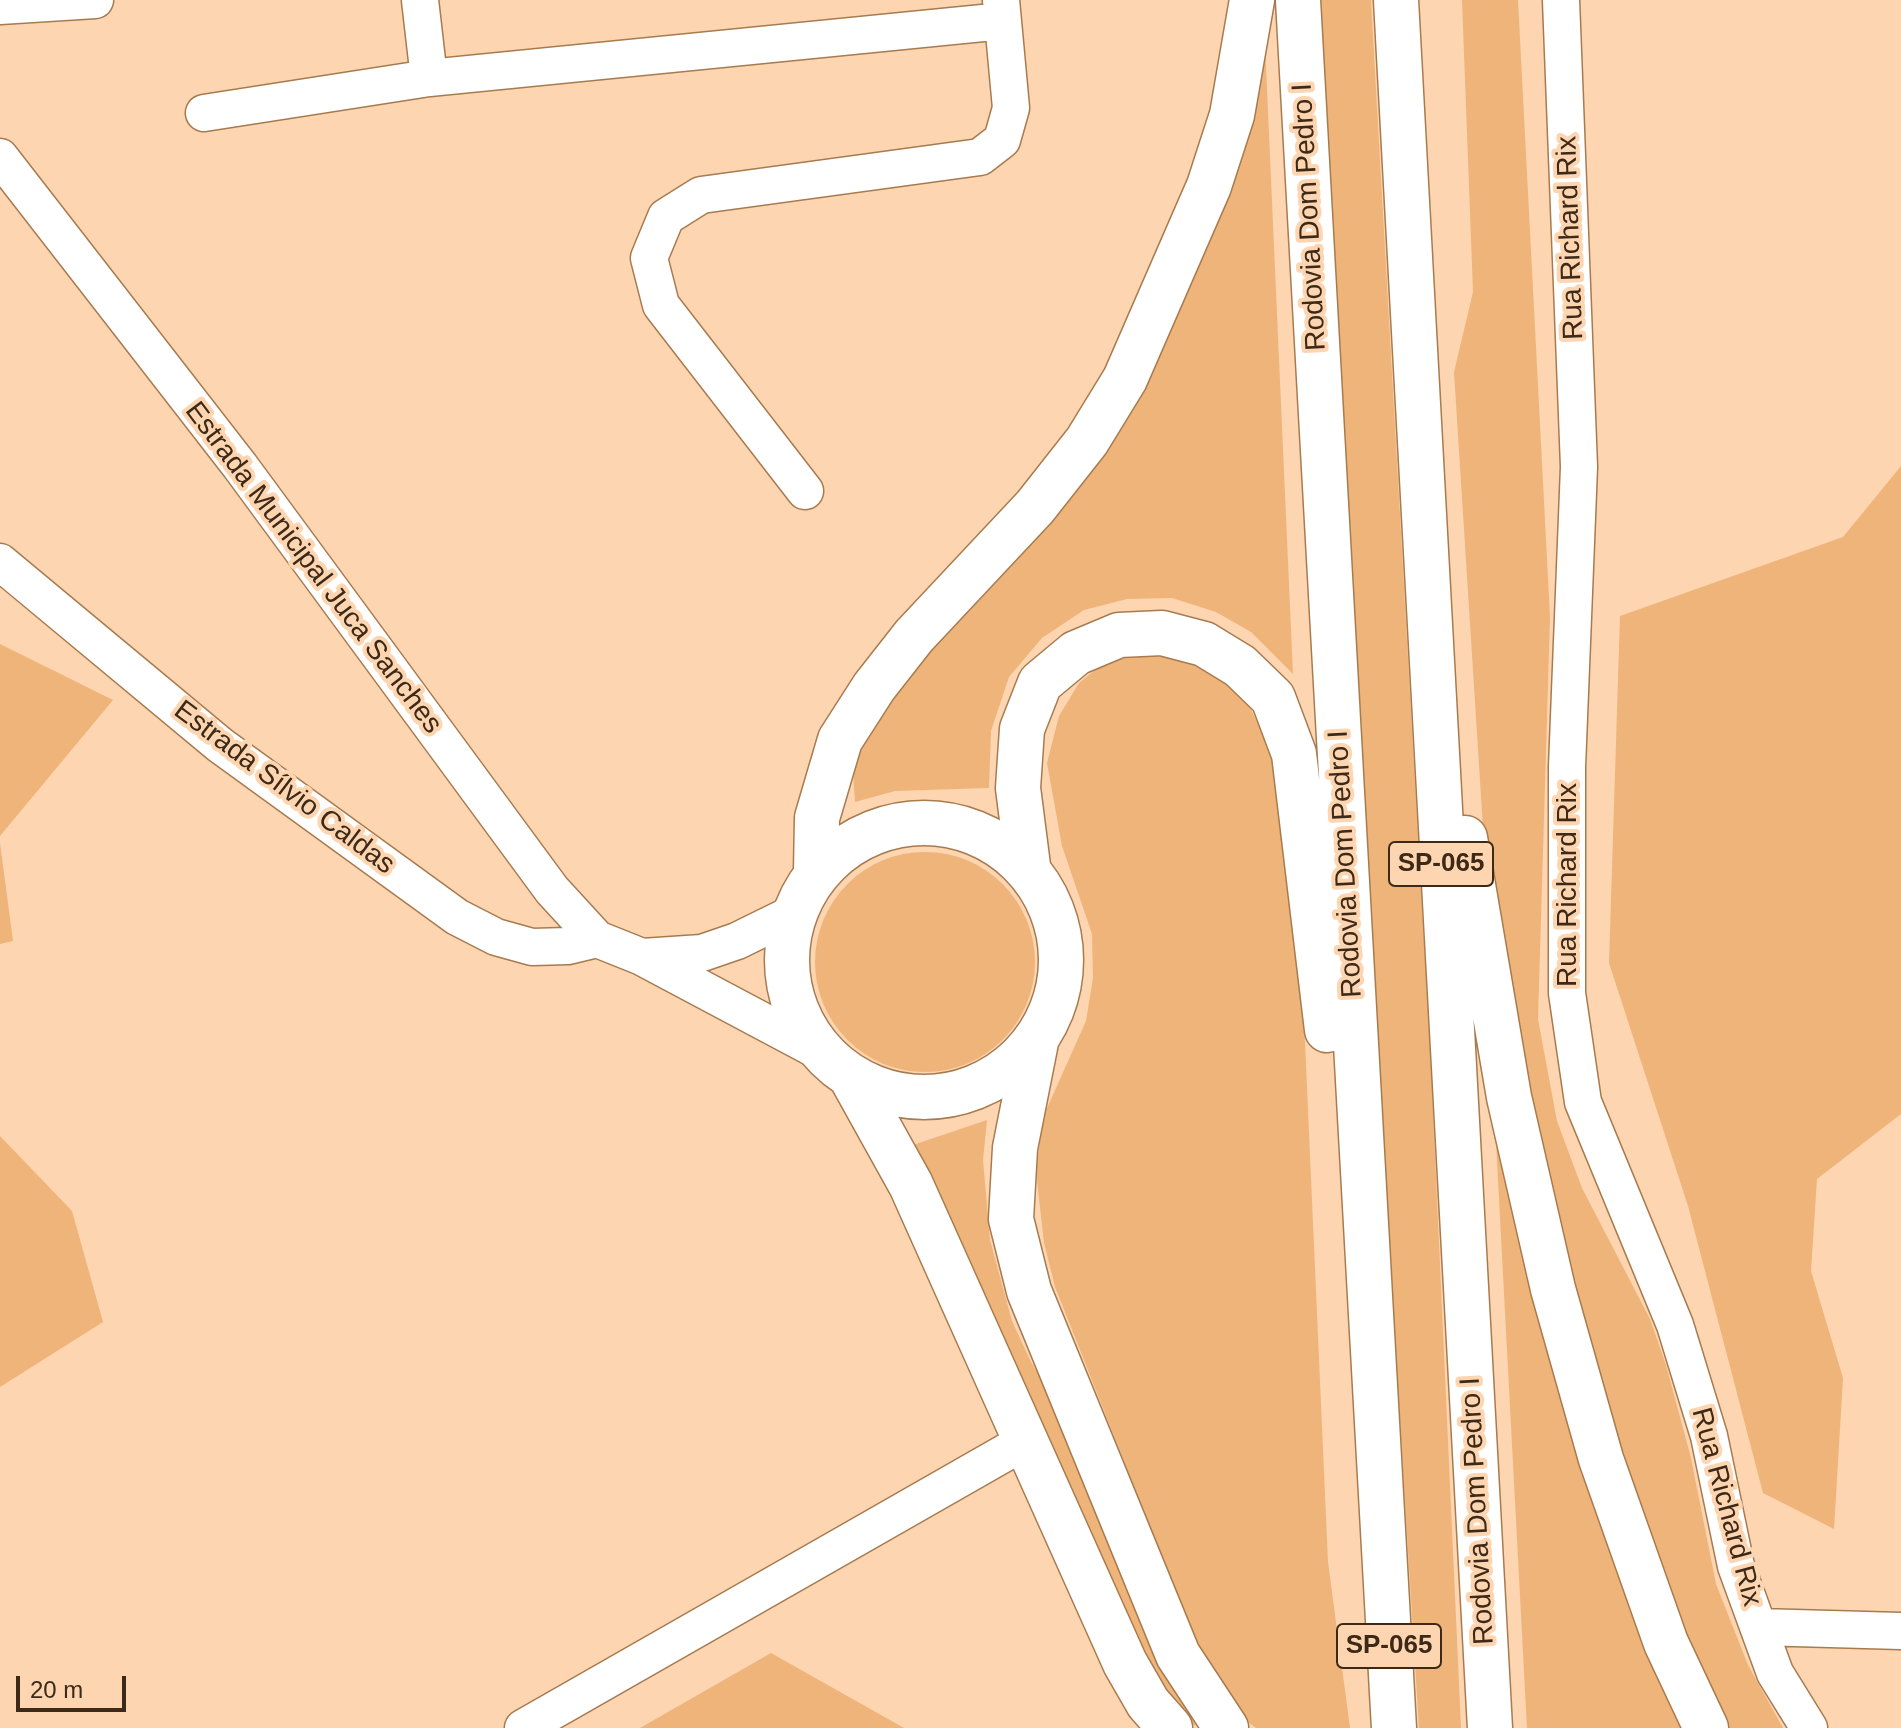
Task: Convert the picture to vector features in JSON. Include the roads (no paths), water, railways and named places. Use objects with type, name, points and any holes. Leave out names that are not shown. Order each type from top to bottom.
[{"type":"main road","points":[[816,872],[817,818],[840,740],[874,687],[914,636],[1035,507],[1070,463],[1125,379],[1213,172],[1232,115],[1252,0]]},
{"type":"main road","name":"Rodovia Dom Pedro I","points":[[1298,0],[1394,1728]]},
{"type":"main road","name":"Rodovia Dom Pedro I","points":[[1396,0],[1423,554],[1490,1728]]},
{"type":"main road","points":[[1423,554],[1479,937],[1509,1097],[1553,1289],[1601,1459],[1666,1643],[1706,1728]]},
{"type":"main road","points":[[1226,1728],[1178,1655],[1029,1291],[1011,1219],[1015,1148],[1036,1042],[1054,1001],[1061,963],[1054,914],[1028,866],[1018,788],[1022,729],[1040,683],[1076,653],[1119,635],[1162,633],[1204,644],[1240,666],[1273,698],[1294,754],[1304,812],[1385,1563]]},
{"type":"main road","points":[[1028,866],[984,836],[940,822],[894,824],[851,841],[816,872],[794,913],[788,956],[795,1002],[815,1049],[851,1077],[889,1095],[930,1100],[971,1093],[1008,1072],[1036,1042]]},
{"type":"main road","points":[[851,1077],[911,1185],[1125,1663],[1148,1703],[1170,1728]]},
{"type":"street","points":[[0,5],[6,0]]},
{"type":"street","points":[[0,5],[95,0]]},
{"type":"street","points":[[420,0],[429,78]]},
{"type":"street","name":"Rua Richard Rix","points":[[1561,0],[1579,467],[1567,767],[1567,993],[1583,1102],[1675,1325],[1709,1436],[1736,1566],[1775,1673],[1809,1728]]},
{"type":"street","points":[[204,113],[429,78],[1002,10],[1011,108],[1002,140],[980,157],[701,195],[666,217],[649,258],[661,305],[805,491]]},
{"type":"street","name":"Estrada Municipal Juca Sanches","points":[[0,157],[240,466],[552,890],[597,939],[642,957],[815,1049]]},
{"type":"street","name":"Estrada Sílvio Caldas","points":[[0,562],[220,745],[457,917],[496,937],[532,947],[568,946],[597,939]]},
{"type":"street","points":[[642,957],[702,953],[737,941],[794,913]]},
{"type":"street","points":[[523,1728],[1024,1442]]},
{"type":"street","points":[[1759,1627],[1901,1631]]}]
